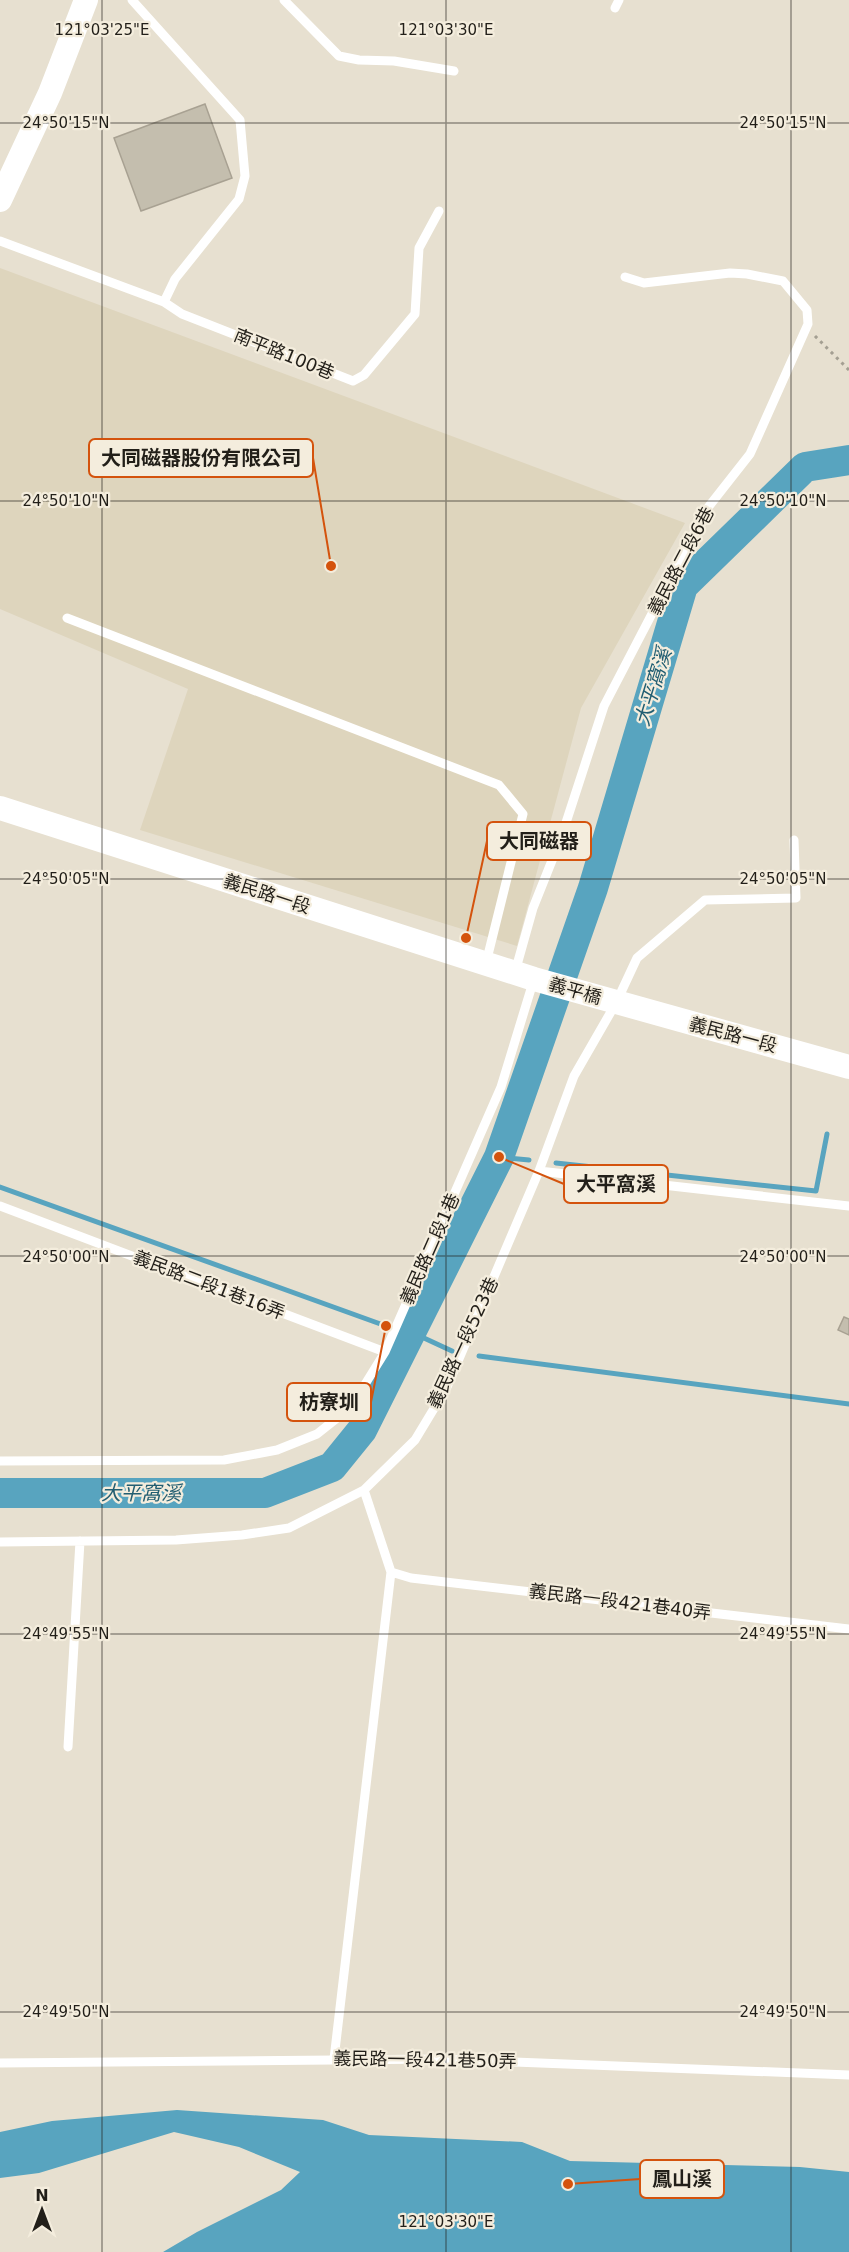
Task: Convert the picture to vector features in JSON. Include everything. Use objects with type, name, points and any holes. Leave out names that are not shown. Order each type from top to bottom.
[{"type":"street","points":[[0,200],[50,93],[86,0]]},
{"type":"street","name":"義民路一段","points":[[0,808],[524,976]]},
{"type":"street","name":"義平橋","points":[[524,976],[616,1004]]},
{"type":"street","name":"義民路一段","points":[[616,1004],[849,1067]]},
{"type":"lane","points":[[132,0],[240,120],[245,176],[239,199],[175,279],[164,302]]},
{"type":"lane","points":[[284,0],[339,56],[359,60],[394,61],[454,71]]},
{"type":"lane","name":"南平路100巷","points":[[0,240],[164,302],[182,314],[353,381],[364,375],[415,314],[419,248],[439,211]]},
{"type":"lane","name":"義民路二段6巷","points":[[524,976],[533,908],[561,838],[604,706],[706,510],[750,454],[808,324],[807,310],[783,281],[730,273],[644,283],[625,277]]},
{"type":"lane","points":[[67,618],[499,785],[523,814],[486,963]]},
{"type":"lane","name":"義民路一段523巷","points":[[0,1542],[176,1540],[242,1535],[289,1528],[364,1490],[415,1440],[447,1387],[538,1171],[574,1076],[616,1004],[637,958],[705,900],[796,898],[794,840]]},
{"type":"lane","name":"義民路二段1巷","points":[[0,1461],[224,1460],[277,1450],[317,1434],[351,1407],[385,1352],[501,1087],[524,976]]},
{"type":"lane","points":[[538,1171],[849,1206]]},
{"type":"lane","name":"義民路二段1巷16弄","points":[[0,1206],[385,1352]]},
{"type":"lane","points":[[334,2059],[391,1572],[364,1490]]},
{"type":"lane","points":[[68,1747],[80,1541]]},
{"type":"lane","name":"義民路一段421巷40弄","points":[[391,1572],[411,1578],[849,1629]]},
{"type":"lane","name":"義民路一段421巷50弄","points":[[0,2063],[440,2059],[849,2075]]},
{"type":"path","points":[[804,334],[817,337],[849,370]]},
{"type":"shaded area","points":[[0,268],[685,523],[581,708],[517,946],[140,830],[188,689],[0,609]]},
{"type":"water","points":[[177,2110],[323,2120],[369,2135],[522,2142],[570,2161],[800,2167],[849,2172],[849,2252],[163,2252],[197,2232],[281,2190],[300,2172],[239,2147],[174,2132],[39,2173],[0,2178],[0,2132],[52,2121]]},
{"type":"building","points":[[205,104],[232,178],[141,211],[114,138]]},
{"type":"building","points":[[844,1317],[849,1319],[849,1335],[838,1330]]},
{"type":"waterway","name":"大平窩溪","points":[[0,1493],[265,1493],[332,1467],[362,1430],[499,1157],[593,888],[683,586],[805,467],[849,460]]},
{"type":"waterway","points":[[556,1163],[816,1191],[827,1134]]},
{"type":"waterway","points":[[499,1157],[529,1160]]},
{"type":"waterway","points":[[0,1187],[386,1326]]},
{"type":"waterway","points":[[411,1332],[452,1351]]},
{"type":"waterway","points":[[479,1356],[849,1404]]},
{"type":"place","name":"大同磁器股份有限公司","points":[[331,566]]},
{"type":"place","name":"大同磁器","points":[[466,938]]},
{"type":"place","name":"大平窩溪","points":[[499,1157]]},
{"type":"place","name":"枋寮圳","points":[[386,1326]]},
{"type":"place","name":"鳳山溪","points":[[568,2184]]}]
